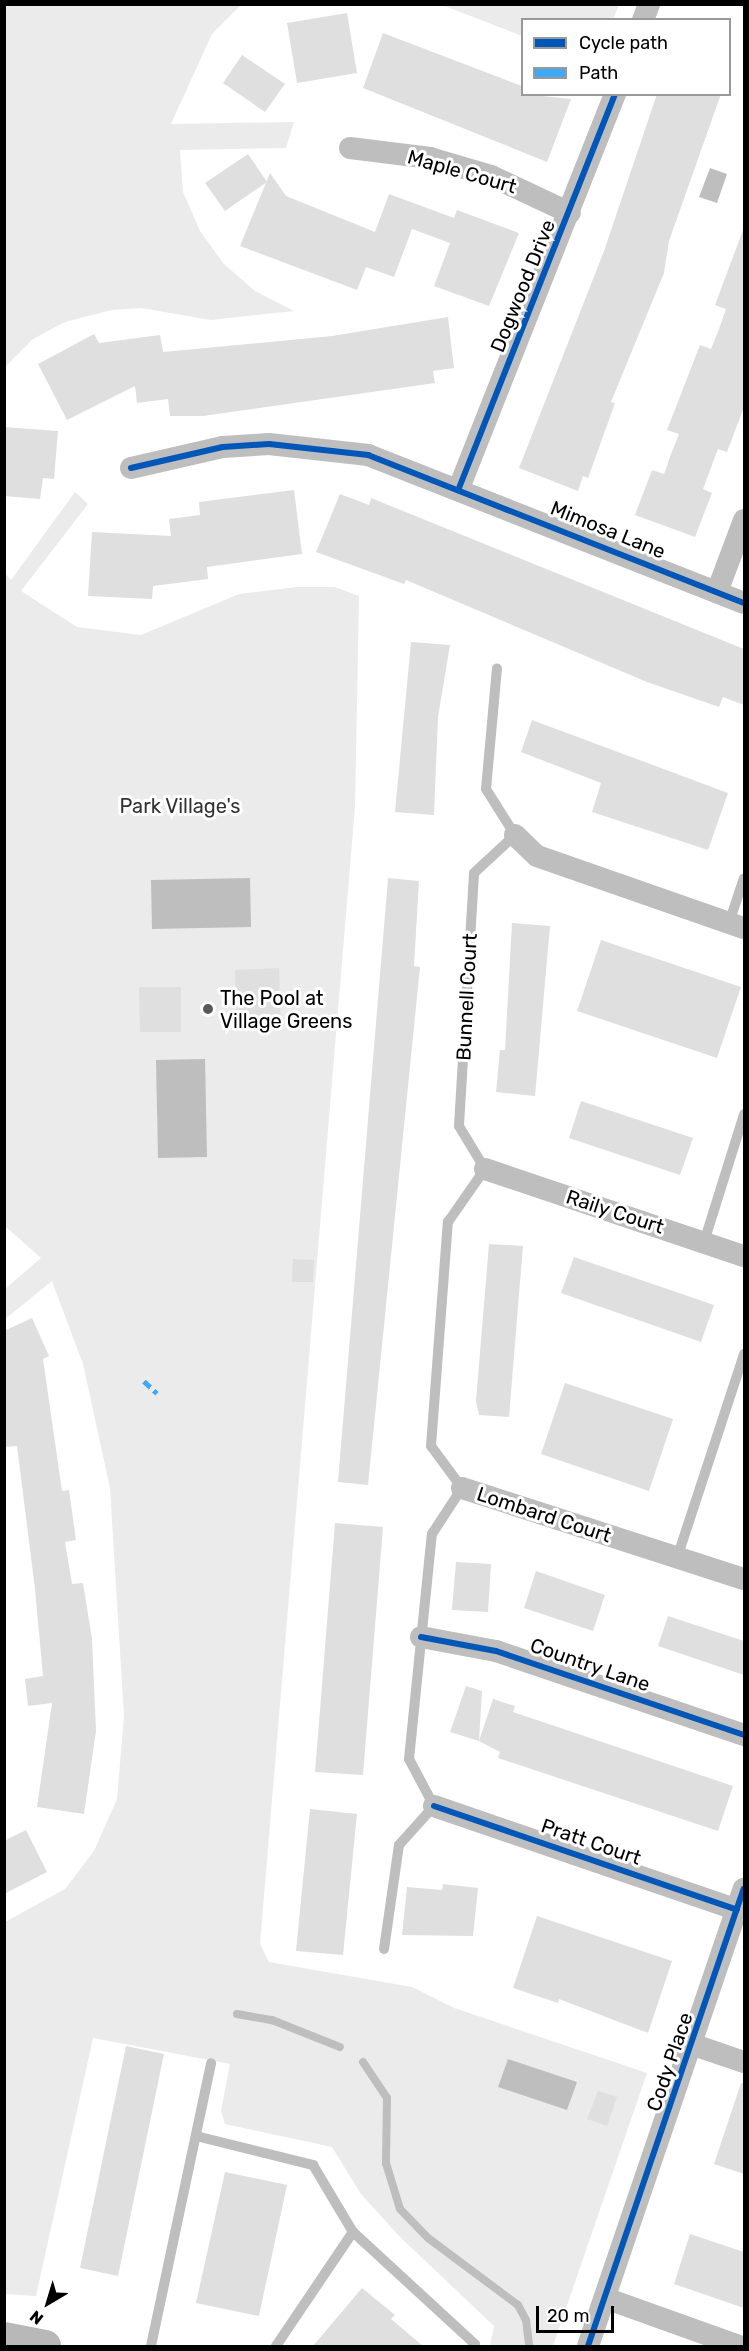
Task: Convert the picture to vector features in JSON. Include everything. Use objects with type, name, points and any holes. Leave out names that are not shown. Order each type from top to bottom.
[{"type":"street","name":"Dogwood Drive","points":[[459,488],[570,213],[614,96]]},
{"type":"street","name":"Maple Court","points":[[350,148],[430,158],[491,176],[570,213]]},
{"type":"street","name":"Mimosa Lane","points":[[131,468],[223,447],[319,446],[368,455],[459,488],[744,603]]},
{"type":"street","points":[[717,592],[744,520]]},
{"type":"street","points":[[515,835],[537,856],[737,926]]},
{"type":"street","name":"Raily Court","points":[[485,1169],[744,1256]]},
{"type":"street","name":"Lombard Court","points":[[462,1488],[744,1580]]},
{"type":"street","name":"Country Lane","points":[[421,1637],[496,1651],[744,1735]]},
{"type":"street","name":"Pratt Court","points":[[434,1806],[737,1910]]},
{"type":"street","name":"Cody Place","points":[[588,2346],[694,2045],[744,1889]]},
{"type":"street","name":"Cody Place","points":[[694,2045],[744,2062]]},
{"type":"street","points":[[605,2298],[739,2346]]},
{"type":"street","points":[[4,2338],[45,2346]]},
{"type":"lane","points":[[497,669],[486,789],[515,835]]},
{"type":"lane","name":"Bunnell Court","points":[[485,1169],[459,1126],[474,873],[515,835]]},
{"type":"lane","points":[[737,926],[744,878]]},
{"type":"lane","points":[[704,1242],[744,1114]]},
{"type":"lane","name":"Lombard Court","points":[[462,1488],[431,1446],[448,1222],[485,1169]]},
{"type":"lane","points":[[677,1558],[744,1354]]},
{"type":"lane","points":[[384,1949],[399,1845],[434,1806],[409,1759],[432,1534],[462,1488]]},
{"type":"lane","points":[[152,2346],[211,2063]]},
{"type":"lane","points":[[196,2136],[313,2165],[353,2232],[475,2344]]},
{"type":"lane","points":[[276,2346],[353,2232]]},
{"type":"green space","points":[[619,4],[613,18],[521,18],[521,36],[442,5]]},
{"type":"green space","points":[[4,5],[241,5],[212,34],[171,124],[294,122],[286,148],[180,150],[183,192],[200,231],[224,264],[255,291],[294,311],[211,320],[141,308],[112,310],[65,322],[33,339],[5,367]]},
{"type":"green space","name":"Park Village's","points":[[75,492],[88,504],[21,591],[77,627],[141,635],[239,594],[297,587],[335,587],[359,596],[355,807],[260,1944],[269,1962],[412,1987],[454,2008],[647,2073],[553,2346],[490,2346],[494,2326],[400,2237],[361,2194],[332,2147],[225,2124],[221,2111],[230,2064],[93,2038],[36,2296],[5,2294],[5,1922],[65,1889],[94,1851],[117,1799],[124,1716],[110,1488],[83,1364],[52,1281],[5,1319],[5,1289],[41,1258],[5,1226],[4,572],[11,580]]},
{"type":"shaded area","points":[[710,168],[727,174],[717,203],[699,197]]},
{"type":"shaded area","points":[[250,878],[251,927],[152,929],[151,880]]},
{"type":"shaded area","points":[[205,1059],[207,1157],[158,1158],[156,1060]]},
{"type":"shaded area","points":[[508,2059],[577,2082],[567,2110],[498,2087]]},
{"type":"building","points":[[347,13],[357,73],[297,83],[287,23]]},
{"type":"building","points":[[383,33],[521,86],[521,96],[571,99],[547,162],[363,88]]},
{"type":"building","points":[[242,55],[285,84],[265,112],[223,83]]},
{"type":"building","points":[[656,96],[720,96],[669,241],[664,273],[611,402],[615,403],[588,478],[583,476],[578,491],[519,468],[604,251]]},
{"type":"building","points":[[248,154],[267,182],[225,211],[205,183]]},
{"type":"building","points":[[270,173],[286,196],[375,232],[389,194],[454,218],[457,210],[519,233],[489,306],[434,286],[450,243],[412,229],[394,277],[366,267],[357,290],[240,246]]},
{"type":"building","points":[[743,230],[744,407],[727,452],[718,449],[703,489],[712,493],[695,537],[635,515],[652,470],[664,474],[679,434],[667,430],[700,345],[711,349],[719,329],[726,309],[715,305]]},
{"type":"building","points":[[448,317],[454,368],[433,371],[435,383],[203,416],[170,416],[168,399],[137,403],[135,386],[67,420],[38,364],[94,334],[99,343],[160,335],[163,352],[332,336]]},
{"type":"building","points":[[4,427],[58,431],[54,479],[43,478],[40,499],[4,496]]},
{"type":"building","points":[[294,490],[302,554],[207,567],[208,579],[153,586],[152,599],[88,596],[92,532],[171,536],[169,519],[200,515],[199,502]]},
{"type":"building","points":[[340,494],[369,505],[371,498],[744,649],[744,705],[723,697],[719,707],[647,682],[406,580],[404,584],[316,552]]},
{"type":"building","points":[[411,642],[450,645],[438,717],[434,815],[395,812]]},
{"type":"building","points":[[532,720],[728,793],[708,850],[592,812],[601,783],[521,752]]},
{"type":"building","points":[[388,878],[419,881],[414,966],[420,967],[368,1485],[338,1482]]},
{"type":"building","points":[[512,923],[550,926],[535,1096],[496,1092],[500,1050],[505,1050]]},
{"type":"building","points":[[601,940],[741,987],[717,1058],[577,1011]]},
{"type":"building","points":[[279,968],[281,1027],[237,1028],[235,970]]},
{"type":"building","points":[[139,987],[181,987],[181,1032],[140,1032]]},
{"type":"building","points":[[581,1101],[693,1138],[680,1175],[569,1138]]},
{"type":"building","points":[[489,1244],[523,1246],[509,1417],[479,1415],[476,1401]]},
{"type":"building","points":[[574,1257],[714,1305],[701,1342],[561,1293]]},
{"type":"building","points":[[293,1259],[314,1260],[313,1282],[292,1282]]},
{"type":"building","points":[[32,1318],[49,1356],[43,1359],[62,1491],[69,1490],[76,1540],[65,1542],[72,1584],[83,1583],[92,1639],[96,1731],[84,1814],[37,1807],[52,1703],[28,1706],[25,1679],[43,1676],[35,1589],[17,1446],[4,1447],[4,1331]]},
{"type":"building","points":[[565,1383],[673,1419],[649,1491],[541,1454]]},
{"type":"building","points":[[335,1523],[383,1527],[363,1775],[315,1772]]},
{"type":"building","points":[[456,1562],[491,1564],[488,1612],[452,1610]]},
{"type":"building","points":[[536,1571],[605,1595],[593,1631],[524,1608]]},
{"type":"building","points":[[668,1616],[744,1641],[744,1675],[658,1646]]},
{"type":"building","points":[[466,1686],[482,1691],[479,1741],[450,1732]]},
{"type":"building","points":[[493,1699],[515,1706],[513,1712],[733,1786],[718,1831],[498,1758],[500,1752],[479,1741]]},
{"type":"building","points":[[310,1809],[357,1814],[343,1955],[296,1951]]},
{"type":"building","points":[[26,1830],[47,1872],[4,1894],[4,1841]]},
{"type":"building","points":[[443,1884],[478,1888],[473,1936],[402,1935],[407,1887],[442,1890]]},
{"type":"building","points":[[537,1916],[672,1961],[648,2033],[559,1999],[558,2003],[513,1988]]},
{"type":"building","points":[[126,2046],[164,2054],[118,2276],[80,2268]]},
{"type":"building","points":[[741,2083],[744,2084],[744,2174],[714,2164]]},
{"type":"building","points":[[598,2091],[617,2097],[607,2126],[587,2119]]},
{"type":"building","points":[[225,2172],[287,2185],[259,2316],[196,2303]]},
{"type":"building","points":[[690,2234],[744,2252],[744,2308],[674,2284]]},
{"type":"building","points":[[362,2288],[395,2315],[391,2319],[423,2346],[313,2346]]},
{"type":"waterway","points":[[237,2014],[272,2020],[340,2047]]},
{"type":"waterway","points":[[363,2062],[387,2098],[386,2163],[400,2209],[428,2238],[518,2305],[526,2320],[529,2346]]},
{"type":"marked path","points":[[144,1381],[157,1393]]},
{"type":"cycle path","points":[[459,488],[614,96]]},
{"type":"cycle path","points":[[131,468],[223,447],[269,444],[368,455],[744,603]]},
{"type":"cycle path","points":[[421,1637],[496,1651],[744,1735]]},
{"type":"cycle path","points":[[434,1806],[737,1910]]},
{"type":"cycle path","points":[[588,2346],[744,1889]]},
{"type":"place","name":"The Pool at Village Greens","points":[[208,1009]]}]
